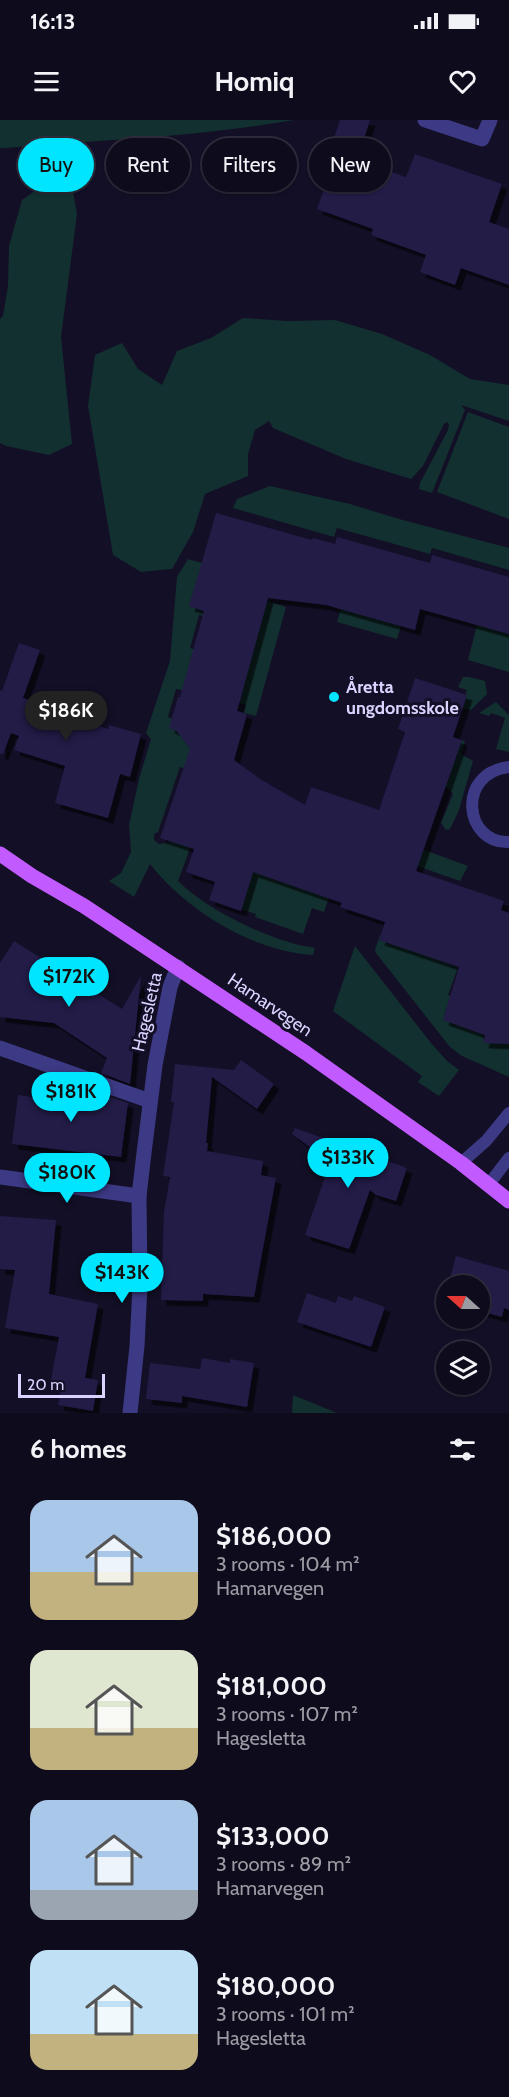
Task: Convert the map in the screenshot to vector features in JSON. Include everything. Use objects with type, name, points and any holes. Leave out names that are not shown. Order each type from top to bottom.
[{"type":"main road","name":"Hamarvegen","points":[[0,854],[178,967],[306,1053],[461,1162],[509,1201]]},
{"type":"street","points":[[425,120],[482,139],[490,120]]},
{"type":"street","name":"Hagesletta","points":[[129,1413],[137,1346],[140,1286],[139,1196],[155,1065],[170,987],[178,967]]},
{"type":"street","points":[[0,1048],[150,1101]]},
{"type":"street","points":[[0,1178],[139,1196]]},
{"type":"lane","points":[[509,767],[496,768],[481,779],[471,801],[474,819],[487,836],[505,843],[509,842]]},
{"type":"lane","points":[[461,1162],[486,1141],[509,1113]]},
{"type":"lane","points":[[489,1184],[509,1158]]},
{"type":"green space","points":[[0,120],[294,120],[186,134],[106,138],[106,141],[94,141],[94,138],[18,138],[18,147],[0,148]]},
{"type":"green space","points":[[33,192],[73,192],[77,214],[61,337],[72,444],[49,455],[0,443],[0,319],[3,316],[8,286],[9,246],[22,200]]},
{"type":"green space","points":[[243,318],[288,321],[335,320],[382,334],[430,355],[470,379],[509,385],[509,421],[461,405],[465,410],[432,493],[419,489],[420,483],[448,430],[447,422],[423,466],[411,479],[346,459],[273,428],[269,421],[255,430],[248,454],[248,476],[205,494],[193,532],[172,569],[141,572],[113,555],[88,406],[95,355],[122,343],[138,369],[162,385],[177,351],[211,338]]},
{"type":"green space","points":[[468,412],[509,427],[509,519],[437,492]]},
{"type":"green space","points":[[270,486],[350,504],[509,548],[509,570],[432,548],[430,554],[337,528],[334,537],[233,508],[237,499]]},
{"type":"green space","points":[[188,559],[223,569],[209,617],[199,615],[190,648],[199,651],[187,691],[176,689],[168,717],[183,722],[196,750],[189,770],[180,767],[158,832],[154,834],[154,840],[159,844],[167,843],[172,837],[192,843],[178,881],[206,903],[223,914],[261,932],[315,948],[313,955],[267,946],[222,926],[182,897],[150,864],[134,897],[109,881],[121,873],[131,852],[129,825],[151,739],[146,733],[170,661],[177,577]]},
{"type":"green space","points":[[264,600],[286,607],[256,716],[244,713],[246,705],[234,701]]},
{"type":"green space","points":[[343,602],[403,619],[397,639],[337,622]]},
{"type":"green space","points":[[478,621],[509,629],[509,672],[468,660]]},
{"type":"green space","points":[[463,677],[485,681],[487,694],[471,710],[461,708],[467,690],[458,687]]},
{"type":"green space","points":[[496,702],[509,715],[509,752],[496,749],[505,718],[491,713],[489,716],[479,713]]},
{"type":"green space","points":[[460,740],[465,741],[461,754],[473,761],[459,810],[450,829],[446,830],[441,823],[453,794],[445,786]]},
{"type":"green space","points":[[405,843],[468,866],[460,881],[417,866]]},
{"type":"green space","points":[[252,867],[330,894],[324,912],[312,908],[303,934],[255,917],[256,914],[238,908]]},
{"type":"green space","points":[[380,935],[460,962],[448,995],[451,996],[444,1016],[485,1030],[483,1039],[509,1040],[509,1077],[462,1056],[450,1047],[376,953]]},
{"type":"green space","points":[[355,946],[431,1043],[447,1061],[459,1070],[439,1096],[418,1082],[422,1076],[333,1011]]},
{"type":"green space","points":[[293,1395],[337,1413],[292,1413]]},
{"type":"building","points":[[340,120],[370,120],[364,138],[334,138]]},
{"type":"building","points":[[415,154],[502,184],[489,222],[509,229],[509,285],[461,268],[455,285],[420,272],[426,255],[371,235],[373,229],[317,209],[323,192],[391,192],[391,172],[406,177]]},
{"type":"building","points":[[216,513],[312,540],[313,538],[335,544],[337,537],[430,563],[432,555],[509,577],[509,634],[420,609],[415,630],[326,605],[268,598],[237,711],[247,714],[234,760],[260,779],[305,805],[311,787],[379,810],[405,732],[398,729],[415,678],[467,695],[453,737],[462,740],[416,871],[504,901],[501,910],[509,913],[509,1044],[483,1043],[485,1035],[443,1020],[459,967],[379,940],[385,922],[340,907],[342,903],[253,872],[241,911],[209,900],[215,882],[186,872],[194,849],[160,838],[190,749],[177,731],[169,728],[204,611],[189,606]]},
{"type":"building","points":[[19,643],[40,650],[23,698],[47,705],[46,709],[108,729],[109,725],[141,734],[130,777],[120,774],[108,818],[55,803],[65,766],[14,750],[19,736],[11,733],[3,754],[0,754],[0,690],[2,691]]},
{"type":"building","points":[[14,941],[122,1009],[141,976],[130,1084],[101,1073],[107,1058],[54,1023],[0,1017],[0,963]]},
{"type":"building","points":[[241,1060],[274,1084],[257,1109],[212,1077],[206,1143],[208,1143],[207,1151],[263,1161],[261,1175],[276,1178],[254,1297],[203,1294],[203,1301],[161,1300],[164,1212],[170,1177],[163,1176],[174,1102],[171,1102],[175,1064],[234,1070]]},
{"type":"building","points":[[42,1088],[57,1093],[59,1089],[91,1101],[94,1092],[128,1103],[121,1157],[12,1144],[18,1095],[39,1098]]},
{"type":"building","points":[[295,1128],[407,1168],[396,1201],[376,1195],[370,1190],[349,1249],[305,1235],[327,1171],[348,1175],[292,1134]]},
{"type":"building","points":[[0,1216],[56,1220],[49,1294],[98,1304],[85,1378],[98,1380],[93,1411],[58,1405],[62,1382],[51,1380],[59,1337],[5,1328],[15,1270],[0,1269]]},
{"type":"building","points":[[456,1256],[509,1271],[509,1310],[504,1308],[502,1317],[490,1314],[490,1275],[451,1275]]},
{"type":"building","points":[[307,1293],[336,1303],[338,1296],[352,1301],[354,1296],[385,1307],[371,1347],[297,1322]]},
{"type":"building","points":[[202,1358],[230,1363],[230,1359],[254,1363],[247,1407],[182,1396],[182,1403],[146,1399],[150,1363],[200,1369]]},
{"type":"place","name":"Åretta ungdomsskole","points":[[334,697]]}]
